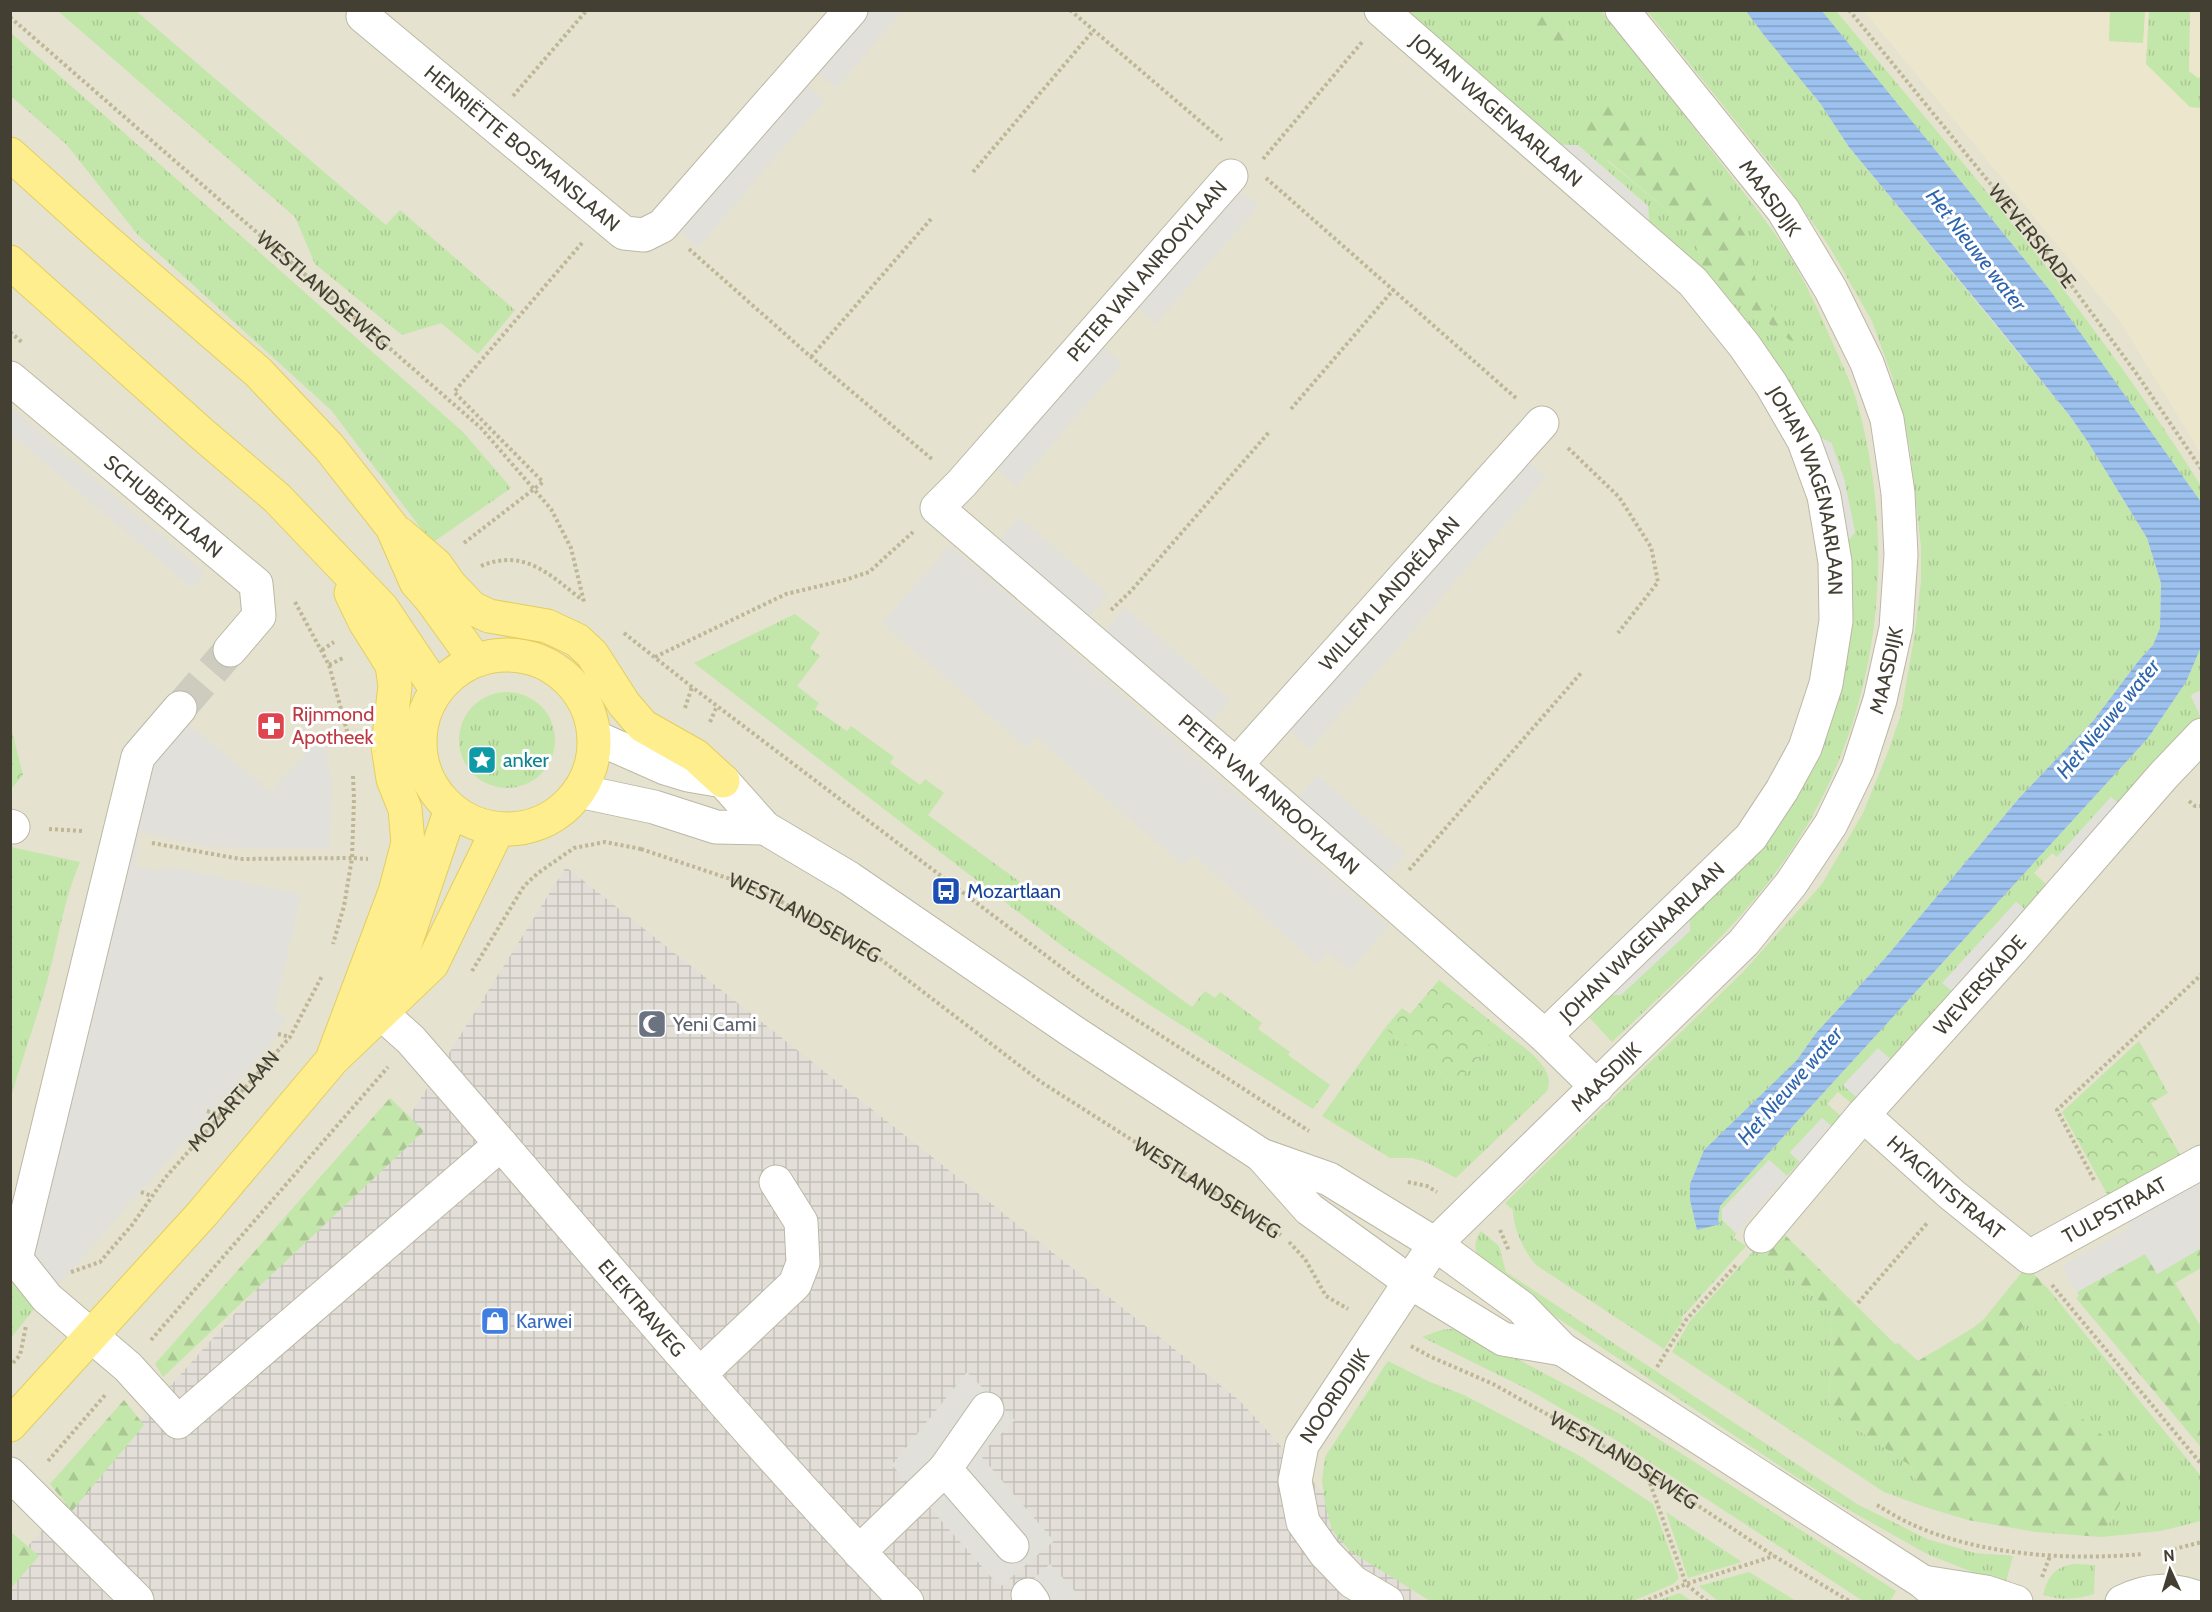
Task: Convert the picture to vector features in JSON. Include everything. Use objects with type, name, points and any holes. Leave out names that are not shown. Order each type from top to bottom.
[{"type":"main road","points":[[10,154],[258,372],[329,447],[392,527],[436,565],[450,585],[472,608],[489,616],[547,626],[577,640],[592,654],[624,704],[644,726],[696,756],[723,781]]},
{"type":"main road","points":[[10,262],[277,498],[382,608],[437,690]]},
{"type":"main road","points":[[392,527],[416,582],[476,660]]},
{"type":"main road","points":[[332,1060],[395,892],[408,843],[405,809],[393,779],[388,746],[395,686],[392,665],[364,622],[335,558]]},
{"type":"main road","points":[[495,655],[516,655],[536,659],[555,668],[570,681],[583,698],[591,717],[595,737],[591,766],[579,791],[563,808],[543,821],[521,828],[498,829],[473,822],[451,809],[429,781],[421,758],[420,746],[425,711],[437,690],[454,672],[476,660],[495,655]]},
{"type":"main road","points":[[381,1013],[451,809]]},
{"type":"main road","points":[[10,1425],[202,1214],[332,1060],[432,964],[498,829]]},
{"type":"street","points":[[662,226],[850,10]]},
{"type":"street","name":"MAASDIJK","points":[[1435,1244],[1744,942],[1791,884],[1831,825],[1858,768],[1880,700],[1896,628],[1901,555],[1898,493],[1887,419],[1867,363],[1832,290],[1783,210],[1622,10]]},
{"type":"street","name":"HENRIËTTE BOSMANSLAAN","points":[[362,12],[624,234],[644,235],[662,226]]},
{"type":"street","name":"JOHAN WAGENAARLAAN","points":[[1384,13],[1693,282],[1744,345],[1771,384],[1804,441],[1824,496],[1835,562],[1836,621],[1826,684],[1805,748],[1782,790],[1751,837],[1545,1036]]},
{"type":"street","name":"PETER VAN ANROOYLAAN","points":[[1242,171],[937,508],[1236,765],[1545,1036],[1597,1087]]},
{"type":"street","name":"SCHUBERTLAAN","points":[[10,378],[256,584],[259,616],[230,650]]},
{"type":"street","name":"WILLEM LANDRÉLAAN","points":[[1236,765],[1542,423]]},
{"type":"street","points":[[180,708],[138,757],[16,1258],[46,1298],[128,1368],[178,1422],[501,1144]]},
{"type":"street","name":"WEVERSKADE","points":[[1761,1236],[1863,1115],[2015,946],[2163,776],[2202,735]]},
{"type":"street","points":[[595,737],[665,768],[688,775],[723,781]]},
{"type":"street","name":"WESTLANDSEWEG","points":[[723,781],[765,828],[849,878],[1072,1032],[1261,1155],[1329,1179],[1435,1244],[1521,1307],[1562,1349],[1935,1592],[1986,1592],[2016,1602]]},
{"type":"street","name":"WESTLANDSEWEG","points":[[579,791],[654,807],[716,827],[765,828]]},
{"type":"street","name":"ELEKTRAWEG","points":[[381,1013],[411,1040],[700,1374],[859,1552],[907,1602]]},
{"type":"street","name":"HYACINTSTRAAT","points":[[1863,1115],[1951,1194],[2029,1257]]},
{"type":"street","name":"WESTLANDSEWEG","points":[[1261,1155],[1309,1209],[1410,1282],[1503,1339],[1562,1349]]},
{"type":"street","name":"TULPSTRAAT","points":[[2029,1257],[2202,1162]]},
{"type":"street","points":[[700,1374],[795,1284],[803,1263],[801,1222],[776,1182]]},
{"type":"street","name":"NOORDDIJK","points":[[1388,1602],[1353,1582],[1325,1552],[1303,1522],[1295,1481],[1302,1445],[1435,1244]]},
{"type":"street","points":[[859,1552],[945,1469],[987,1409]]},
{"type":"street","points":[[945,1469],[1012,1546]]},
{"type":"street","points":[[18,1481],[137,1600],[136,1602]]},
{"type":"street","points":[[2122,1602],[2156,1591],[2184,1593],[2202,1600]]},
{"type":"path","points":[[506,103],[587,10]]},
{"type":"path","points":[[1070,10],[1225,143]]},
{"type":"path","name":"WEVERSKADE","points":[[1850,10],[2054,262],[2136,373],[2202,470]]},
{"type":"path","points":[[1384,13],[1260,163],[1242,171],[1394,289],[1542,423],[1619,497],[1651,546],[1658,582],[1618,633]]},
{"type":"path","name":"WESTLANDSEWEG","points":[[10,17],[481,428],[551,509],[571,548],[584,602]]},
{"type":"path","points":[[973,172],[1093,31]]},
{"type":"path","points":[[436,565],[543,482],[454,392],[604,217]]},
{"type":"path","points":[[811,357],[931,219]]},
{"type":"path","points":[[662,226],[811,357],[961,484]]},
{"type":"path","points":[[1291,409],[1394,289]]},
{"type":"path","points":[[1084,636],[1131,591],[1270,431]]},
{"type":"path","points":[[692,687],[655,657],[786,594],[869,572],[897,549],[937,508]]},
{"type":"path","points":[[322,650],[364,622]]},
{"type":"path","points":[[1385,897],[1581,673]]},
{"type":"path","points":[[12,826],[83,831],[240,859],[352,858],[344,906],[332,949]]},
{"type":"path","name":"WESTLANDSEWEG","points":[[640,849],[742,883],[775,898],[875,955],[1041,1082],[1283,1237],[1305,1259],[1326,1296],[1429,1356],[1493,1384],[1646,1471],[1774,1556],[1851,1602]]},
{"type":"path","name":"MOZARTLAAN","points":[[46,1298],[69,1273],[100,1262],[132,1225],[165,1178],[290,1037],[325,967]]},
{"type":"path","points":[[2112,1212],[2056,1110],[2202,974]]},
{"type":"path","points":[[278,1034],[290,1037]]},
{"type":"path","points":[[18,1481],[128,1368],[411,1040]]},
{"type":"path","points":[[207,1111],[221,1115]]},
{"type":"path","points":[[141,1191],[152,1196]]},
{"type":"path","points":[[1858,1303],[1951,1194]]},
{"type":"path","points":[[2029,1257],[2202,1465]]},
{"type":"path","points":[[1657,1367],[1686,1320],[1735,1266]]},
{"type":"path","points":[[1646,1471],[1686,1584],[1708,1602]]},
{"type":"path","points":[[2050,1556],[2108,1557],[2163,1552],[2202,1542]]},
{"type":"path","points":[[1643,1602],[1686,1584],[1774,1556]]},
{"type":"shaded area","points":[[11,11],[2201,11],[2201,1601],[11,1601]]},
{"type":"shaded area","points":[[868,11],[903,11],[836,88],[816,71]]},
{"type":"shaded area","points":[[1864,11],[2201,11],[2201,454],[2120,321]]},
{"type":"shaded area","points":[[803,81],[824,101],[698,247],[676,228]]},
{"type":"shaded area","points":[[1562,145],[1577,145],[1648,206],[1649,221]]},
{"type":"shaded area","points":[[1237,189],[1258,206],[1156,324],[1136,306]]},
{"type":"shaded area","points":[[1103,346],[1123,363],[1016,486],[996,468]]},
{"type":"shaded area","points":[[10,407],[205,573],[192,588],[11,434]]},
{"type":"shaded area","points":[[1818,437],[1831,442],[1844,479],[1855,532],[1846,543]]},
{"type":"shaded area","points":[[1524,458],[1546,477],[1310,749],[1288,730]]},
{"type":"shaded area","points":[[1019,517],[1108,594],[1087,619],[998,542]]},
{"type":"shaded area","points":[[950,545],[1024,609],[1050,628],[1069,648],[1389,926],[1350,971],[1328,952],[1317,964],[1193,854],[1183,865],[1036,737],[1026,747],[882,623]]},
{"type":"shaded area","points":[[1125,608],[1230,700],[1209,725],[1103,633]]},
{"type":"shaded area","points":[[2201,690],[2202,718],[2191,695]]},
{"type":"shaded area","points":[[183,720],[271,792],[323,734],[332,783],[329,848],[211,847],[139,832],[135,866],[160,871],[165,866],[301,894],[274,1012],[287,1016],[270,1045],[58,1285],[34,1259],[150,757]]},
{"type":"shaded area","points":[[1317,775],[1406,853],[1385,877],[1296,800]]},
{"type":"shaded area","points":[[2111,797],[2122,806],[2067,866],[2057,857]]},
{"type":"shaded area","points":[[566,867],[1240,1401],[1421,1601],[11,1602],[11,1565],[407,1120]]},
{"type":"shaded area","points":[[2016,902],[2027,911],[1953,992],[1942,983]]},
{"type":"shaded area","points":[[1690,916],[1690,931],[1621,995],[1607,995]]},
{"type":"shaded area","points":[[1878,1048],[1896,1064],[1861,1101],[1843,1085]]},
{"type":"shaded area","points":[[1822,1118],[1832,1127],[1800,1162],[1790,1153]]},
{"type":"shaded area","points":[[1769,1160],[1787,1176],[1736,1233],[1722,1219],[1722,1209]]},
{"type":"shaded area","points":[[2201,1174],[2201,1248],[2157,1274],[2145,1254],[2077,1292],[2062,1266],[2131,1227],[2125,1216]]},
{"type":"shaded area","points":[[967,1372],[1015,1420],[980,1455],[1054,1541],[1000,1587],[892,1465]]},
{"type":"shaded area","points":[[1050,1564],[1084,1601],[1008,1602]]},
{"type":"green space","points":[[58,11],[136,11],[386,225],[400,210],[515,310],[478,354],[441,323],[402,335],[315,264],[295,217]]},
{"type":"green space","points":[[1407,11],[1527,11],[1535,35],[1569,43],[1565,11],[1601,11],[1761,215],[1779,239],[1801,276],[1855,396],[1870,462],[1877,523],[1877,584],[1871,644],[1858,704],[1839,761],[1812,816],[1779,868],[1741,915],[1700,958],[1612,1042],[1586,1014],[1690,916],[1775,826],[1846,543],[1855,532],[1844,479],[1831,442],[1818,437],[1702,270],[1649,221],[1648,206],[1578,145],[1562,145]],"holes":[[[1605,159],[1748,237],[1756,283],[1795,344],[1702,270],[1696,239],[1681,222]]]},
{"type":"green space","points":[[1527,11],[1565,11],[1569,43],[1566,51],[1546,49],[1535,35]]},
{"type":"green space","points":[[1647,11],[1746,11],[1820,103],[1849,147],[2070,416],[2147,538],[2161,583],[2160,628],[2153,645],[2093,721],[2020,797],[1887,956],[1816,1033],[1797,1060],[1704,1150],[1690,1184],[1718,1220],[1720,1206],[2148,738],[2186,682],[2201,647],[2201,690],[2191,696],[2201,718],[2122,806],[2111,797],[2057,857],[2052,853],[2034,873],[2047,885],[2027,911],[2016,902],[1943,983],[1953,992],[1896,1064],[1844,1086],[1861,1101],[1856,1107],[1838,1092],[1827,1104],[1842,1117],[1832,1127],[1822,1118],[1790,1152],[1800,1162],[1787,1176],[1769,1160],[1722,1220],[1736,1233],[1734,1238],[1746,1246],[1681,1318],[1683,1320],[1664,1349],[1536,1265],[1520,1239],[1513,1210],[1505,1203],[1743,972],[1822,884],[1863,813],[1901,714],[1915,632],[1921,581],[1921,547],[1910,449],[1892,376],[1872,321],[1829,246],[1780,176]]},
{"type":"green space","points":[[1822,11],[1836,11],[2027,242],[2160,423],[2201,486],[2201,502],[2052,293]]},
{"type":"green space","points":[[2110,11],[2145,11],[2143,43],[2109,41]]},
{"type":"green space","points":[[2149,11],[2190,11],[2189,71],[2198,78],[2201,77],[2201,108],[2190,107],[2146,64]]},
{"type":"green space","points":[[11,33],[463,432],[511,488],[432,543],[331,410],[138,235],[67,145],[11,96]]},
{"type":"green space","points":[[1601,99],[1612,100],[1733,210],[1748,237],[1756,283],[1797,346],[1702,270],[1696,239],[1681,222],[1584,140],[1582,124],[1587,107]]},
{"type":"green space","points":[[795,614],[820,633],[810,648],[820,656],[797,686],[819,703],[815,709],[847,731],[851,726],[894,757],[890,763],[920,785],[925,779],[944,793],[928,815],[1192,1007],[1205,991],[1215,998],[1220,992],[1262,1023],[1258,1029],[1290,1052],[1288,1055],[1330,1085],[1313,1109],[1065,948],[694,663]]},
{"type":"green space","points":[[507,692],[525,696],[541,706],[551,722],[555,740],[551,758],[541,774],[525,784],[507,788],[489,784],[473,774],[463,758],[459,740],[463,722],[473,706],[489,696]]},
{"type":"green space","points":[[10,723],[23,775],[11,789],[10,789]]},
{"type":"green space","points":[[11,847],[80,862],[65,907],[43,997],[11,1097]]},
{"type":"green space","points":[[1439,980],[1502,1030],[1455,1085],[1385,1028],[1402,1008],[1410,1014]]},
{"type":"green space","points":[[1385,1028],[1455,1085],[1502,1030],[1542,1065],[1549,1082],[1547,1091],[1456,1178],[1426,1162],[1412,1158],[1390,1158],[1322,1116]]},
{"type":"green space","points":[[2139,1041],[2168,1093],[2151,1103],[2183,1160],[2111,1201],[2062,1112]]},
{"type":"green space","points":[[390,1098],[424,1131],[163,1377],[155,1364]]},
{"type":"green space","points":[[1777,1227],[1895,1344],[1898,1343],[1918,1361],[1973,1328],[1984,1319],[2022,1272],[2026,1274],[2031,1271],[2049,1290],[2015,1338],[2055,1396],[2102,1435],[2132,1483],[2101,1537],[2035,1532],[1968,1520],[1925,1507],[1911,1466],[1829,1410],[1831,1311],[1757,1247]]},
{"type":"green space","points":[[1481,1231],[1499,1246],[1506,1272],[1857,1504],[1927,1539],[1975,1553],[2013,1556],[2005,1585],[1927,1554],[1828,1498],[1484,1269],[1475,1245]]},
{"type":"green space","points":[[1757,1247],[1831,1311],[1829,1410],[1911,1466],[1925,1507],[1884,1492],[1672,1352],[1690,1321]]},
{"type":"green space","points":[[2201,1248],[2201,1268],[2175,1283],[2201,1327],[2200,1446],[2076,1298],[2079,1296],[2077,1292],[2146,1253],[2157,1274]]},
{"type":"green space","points":[[11,1277],[38,1304],[11,1338]]},
{"type":"green space","points":[[2049,1290],[2201,1476],[2201,1521],[2161,1531],[2101,1537],[2132,1483],[2102,1435],[2055,1396],[2015,1338]]},
{"type":"green space","points":[[1460,1328],[1618,1413],[1896,1591],[1890,1601],[1863,1601],[1619,1442],[1531,1391],[1422,1337],[1441,1330]]},
{"type":"green space","points":[[1388,1361],[1430,1382],[1464,1395],[1580,1456],[1653,1504],[1679,1578],[1673,1584],[1633,1601],[1430,1601],[1350,1551],[1332,1530],[1325,1504],[1322,1481],[1325,1457]]},
{"type":"green space","points":[[124,1400],[144,1425],[72,1511],[50,1484]]},
{"type":"green space","points":[[1666,1512],[1742,1562],[1688,1578]]},
{"type":"green space","points":[[11,1532],[39,1556],[11,1588]]},
{"type":"green space","points":[[2074,1564],[2095,1565],[2094,1594],[2068,1599],[2043,1595],[2047,1583],[2057,1570]]},
{"type":"green space","points":[[1749,1572],[1796,1601],[1718,1601],[1699,1586]]},
{"type":"green space","points":[[1680,1593],[1691,1601],[1657,1601]]},
{"type":"water","name":"Het Nieuwe water","points":[[1746,11],[1822,11],[2052,293],[2201,502],[2201,647],[2186,682],[2148,738],[1720,1206],[1718,1220],[1720,1224],[1697,1230],[1690,1200],[1690,1184],[1704,1150],[1797,1060],[1816,1033],[1887,956],[2020,797],[2093,721],[2153,645],[2160,628],[2161,583],[2147,538],[2088,442],[2070,416],[1990,317],[1849,147],[1820,103]]},
{"type":"tunnel","points":[[180,708],[230,650]]},
{"type":"place","name":"Rijnmond Apotheek","points":[[271,726]]},
{"type":"place","name":"anker","points":[[482,760]]},
{"type":"place","name":"Mozartlaan","points":[[946,891]]},
{"type":"place","name":"Yeni Cami","points":[[652,1024]]},
{"type":"place","name":"Karwei","points":[[495,1321]]}]
